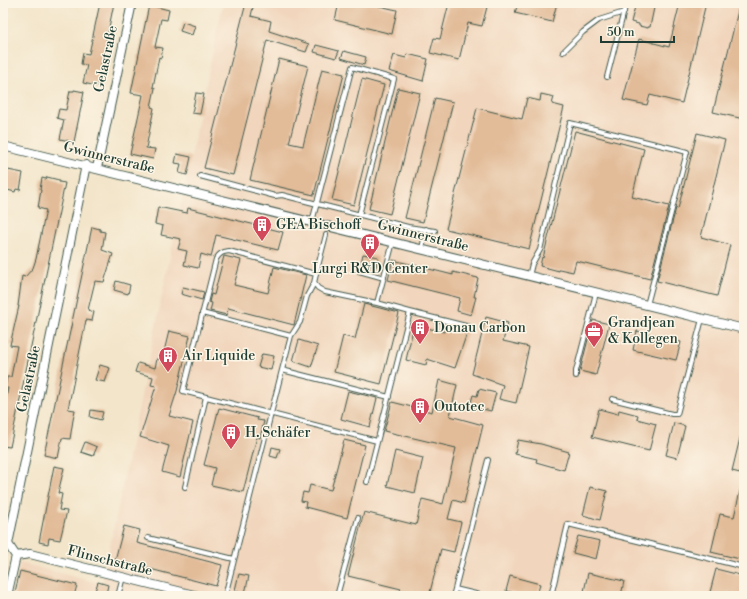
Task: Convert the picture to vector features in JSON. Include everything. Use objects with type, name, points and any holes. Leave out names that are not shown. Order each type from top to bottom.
[{"type":"street","name":"Gelastraße","points":[[97,168],[132,3]]},
{"type":"street","name":"Gwinnerstraße","points":[[3,146],[86,165],[744,329]]},
{"type":"street","name":"Gelastraße","points":[[16,556],[8,544],[86,165]]},
{"type":"street","name":"Flinschstraße","points":[[16,556],[30,554],[198,596]]},
{"type":"street","points":[[7,596],[16,556]]},
{"type":"lane","points":[[607,78],[626,3]]},
{"type":"lane","points":[[563,52],[583,32],[599,20],[624,12]]},
{"type":"lane","points":[[312,222],[352,67],[394,78],[359,215]]},
{"type":"lane","points":[[529,276],[532,264],[540,250],[570,123],[687,152],[648,305]]},
{"type":"lane","points":[[200,176],[275,196],[282,195],[408,227],[435,231]]},
{"type":"lane","points":[[422,249],[426,229]]},
{"type":"lane","points":[[225,596],[291,336],[300,322],[308,296],[314,283],[326,235]]},
{"type":"lane","points":[[377,304],[393,242]]},
{"type":"lane","points":[[316,274],[229,251],[220,254],[216,259],[183,391],[377,440]]},
{"type":"lane","points":[[359,271],[384,278]]},
{"type":"lane","points":[[314,283],[318,288],[325,292],[470,327]]},
{"type":"lane","points":[[576,376],[596,292]]},
{"type":"lane","points":[[367,482],[410,312]]},
{"type":"lane","points":[[202,313],[291,336]]},
{"type":"lane","points":[[612,399],[677,414],[702,318]]},
{"type":"lane","points":[[282,370],[389,397]]},
{"type":"lane","points":[[185,487],[206,397]]},
{"type":"lane","points":[[453,596],[488,460]]},
{"type":"lane","points":[[337,596],[358,518]]},
{"type":"lane","points":[[552,596],[568,524],[744,567]]},
{"type":"lane","points":[[148,538],[234,559]]},
{"type":"lane","points":[[118,596],[122,577]]},
{"type":"lane","points":[[455,589],[484,596]]},
{"type":"shaded area","points":[[223,3],[744,3],[744,596],[13,596],[20,563],[102,584]]},
{"type":"green space","points":[[3,3],[8,3],[3,30]]},
{"type":"building","points":[[100,3],[114,3],[97,86],[83,83],[87,65],[81,64],[83,53],[89,54]]},
{"type":"building","points":[[246,3],[254,3],[251,16],[271,21],[269,31],[309,44],[306,52],[267,40],[233,175],[204,168]]},
{"type":"building","points":[[339,3],[380,3],[379,6],[397,10],[392,34],[335,20]]},
{"type":"building","points":[[449,3],[488,3],[482,26],[468,23],[459,60],[430,53],[434,38],[440,39]]},
{"type":"building","points":[[518,3],[557,3],[552,22],[515,13]]},
{"type":"building","points":[[636,3],[655,3],[650,27],[639,26],[639,24],[631,22]]},
{"type":"building","points":[[680,3],[706,3],[682,103],[650,95],[647,105],[623,100],[639,39],[669,47]]},
{"type":"building","points":[[740,3],[744,3],[744,119],[713,112]]},
{"type":"building","points":[[149,5],[169,10],[167,20],[161,19],[155,47],[163,48],[161,58],[159,57],[153,87],[155,88],[151,107],[154,108],[146,148],[155,149],[153,159],[130,154],[143,95],[131,93]]},
{"type":"building","points":[[183,22],[195,26],[192,35],[180,31]]},
{"type":"building","points":[[316,45],[339,51],[336,58],[314,52]]},
{"type":"building","points":[[344,51],[366,57],[364,65],[341,58]]},
{"type":"building","points":[[407,54],[428,59],[423,81],[389,71],[394,55],[406,58]]},
{"type":"building","points":[[279,59],[308,66],[289,143],[303,146],[322,69],[344,74],[314,195],[250,180]]},
{"type":"building","points":[[362,79],[384,85],[354,205],[332,200]]},
{"type":"building","points":[[398,88],[420,93],[390,214],[369,209]]},
{"type":"building","points":[[74,90],[84,92],[74,142],[60,139],[64,120],[57,118],[59,109],[66,110],[70,91]]},
{"type":"building","points":[[196,93],[204,94],[200,114],[192,113]]},
{"type":"building","points":[[541,94],[554,97],[552,104],[564,107],[529,249],[446,229],[477,108],[522,119],[527,98],[540,101]]},
{"type":"building","points":[[435,98],[453,102],[423,222],[405,218]]},
{"type":"building","points":[[575,131],[644,149],[632,197],[669,206],[650,279],[576,261],[573,272],[559,269],[559,271],[540,266]]},
{"type":"building","points":[[697,133],[725,140],[701,237],[730,245],[717,296],[657,281],[676,208],[678,209]]},
{"type":"building","points":[[177,154],[191,157],[187,175],[179,173],[181,164],[175,163]]},
{"type":"building","points":[[3,169],[23,173],[20,190],[16,189],[15,192],[4,189]]},
{"type":"building","points":[[47,177],[65,183],[10,447],[3,446],[3,414],[8,388],[5,388],[7,377],[11,377],[17,346],[10,345],[19,306],[22,276],[25,277],[33,268],[36,259],[46,210],[38,208],[40,190],[42,178],[46,179]]},
{"type":"building","name":"GEA Bischoff","points":[[158,207],[187,213],[188,208],[283,232],[278,250],[216,235],[211,257],[201,254],[198,268],[184,265],[187,251],[178,249],[181,239],[161,235],[163,226],[155,224]]},
{"type":"building","points":[[92,227],[105,232],[102,250],[113,254],[104,282],[95,281],[88,310],[94,312],[92,321],[86,320],[68,409],[75,410],[70,439],[62,438],[58,458],[44,455]]},
{"type":"building","name":"Lurgi R&D Center","points":[[363,254],[378,257],[376,267],[361,263]]},
{"type":"building","points":[[224,256],[241,260],[234,285],[268,293],[274,267],[306,275],[294,325],[228,308],[227,315],[210,311],[212,303],[209,302],[211,294],[214,295]]},
{"type":"building","points":[[393,260],[453,275],[453,272],[478,278],[474,297],[476,297],[471,315],[457,311],[460,298],[388,280]]},
{"type":"building","points":[[116,281],[130,285],[128,294],[114,290]]},
{"type":"building","points":[[183,287],[204,292],[202,300],[181,294]]},
{"type":"building","points":[[364,304],[399,313],[381,384],[334,372],[343,336],[355,339]]},
{"type":"building","points":[[486,317],[508,323],[503,341],[529,347],[516,403],[499,399],[503,385],[472,374]]},
{"type":"building","name":"Grandjean & Kollegen","points":[[593,320],[609,324],[596,375],[580,371]]},
{"type":"building","points":[[414,325],[444,332],[446,325],[468,330],[455,368],[427,359],[426,365],[406,360]]},
{"type":"building","points":[[169,331],[190,336],[177,391],[169,416],[193,422],[180,477],[162,472],[169,446],[140,437],[156,386],[151,385],[153,377],[135,372],[138,363],[155,368],[157,359],[162,360]]},
{"type":"building","points":[[637,331],[681,342],[676,360],[633,350]]},
{"type":"building","points":[[299,340],[318,346],[311,367],[293,361]]},
{"type":"building","points":[[262,354],[274,356],[271,370],[258,367]]},
{"type":"building","points":[[100,365],[110,368],[105,382],[95,380]]},
{"type":"building","points":[[439,380],[457,385],[450,416],[483,425],[464,503],[453,500],[448,519],[461,522],[454,552],[441,549],[429,596],[399,596],[401,589],[348,576],[364,512],[416,525],[422,499],[443,504],[456,448],[384,431],[392,402],[432,412]]},
{"type":"building","points":[[479,389],[496,393],[491,411],[470,406],[473,395],[477,396]]},
{"type":"building","points":[[348,391],[377,398],[370,427],[341,419]]},
{"type":"building","name":"H. Schäfer","points":[[219,408],[258,418],[257,420],[264,421],[260,438],[257,437],[243,492],[211,485],[215,468],[204,465]]},
{"type":"building","points":[[599,409],[618,414],[619,410],[638,415],[637,419],[656,424],[649,451],[592,437]]},
{"type":"building","points":[[91,410],[103,412],[101,420],[90,417]]},
{"type":"building","points":[[674,423],[685,426],[677,458],[666,455]]},
{"type":"building","points":[[741,434],[744,434],[744,474],[732,471]]},
{"type":"building","points":[[344,440],[365,445],[347,518],[305,507],[306,502],[301,501],[303,492],[308,493],[310,485],[331,490]]},
{"type":"building","points":[[518,440],[541,444],[569,452],[564,470],[536,462],[537,459],[515,454]]},
{"type":"building","points":[[85,442],[97,447],[93,456],[81,452]]},
{"type":"building","points":[[272,447],[280,449],[277,458],[270,456]]},
{"type":"building","points":[[395,451],[423,458],[415,493],[387,486]]},
{"type":"building","points":[[54,466],[64,468],[58,493],[62,494],[59,510],[67,511],[60,540],[49,538],[48,544],[39,542]]},
{"type":"building","points":[[590,487],[607,491],[600,520],[583,515]]},
{"type":"building","points":[[741,487],[744,487],[744,560],[711,552],[720,514],[734,517]]},
{"type":"building","points":[[124,526],[140,530],[137,543],[222,565],[216,586],[115,560]]},
{"type":"building","points":[[578,536],[600,541],[596,559],[573,553]]},
{"type":"building","points":[[716,569],[744,576],[744,596],[728,592],[727,596],[709,596]]},
{"type":"building","points":[[20,571],[77,585],[74,596],[14,596]]},
{"type":"building","points":[[588,573],[624,581],[621,596],[583,596]]},
{"type":"building","points":[[239,574],[249,576],[245,593],[235,590]]},
{"type":"building","points":[[510,576],[540,584],[537,596],[528,596],[506,591]]},
{"type":"building","points":[[98,582],[108,585],[106,594],[95,591]]},
{"type":"place","name":"GEA Bischoff","points":[[262,242]]},
{"type":"place","name":"Lurgi R&D Center","points":[[370,260]]},
{"type":"place","name":"Donau Carbon","points":[[420,345]]},
{"type":"place","name":"Grandjean & Kollegen","points":[[594,348]]},
{"type":"place","name":"Air Liquide","points":[[168,373]]},
{"type":"place","name":"Outotec","points":[[420,424]]},
{"type":"place","name":"H. Schäfer","points":[[231,450]]}]
